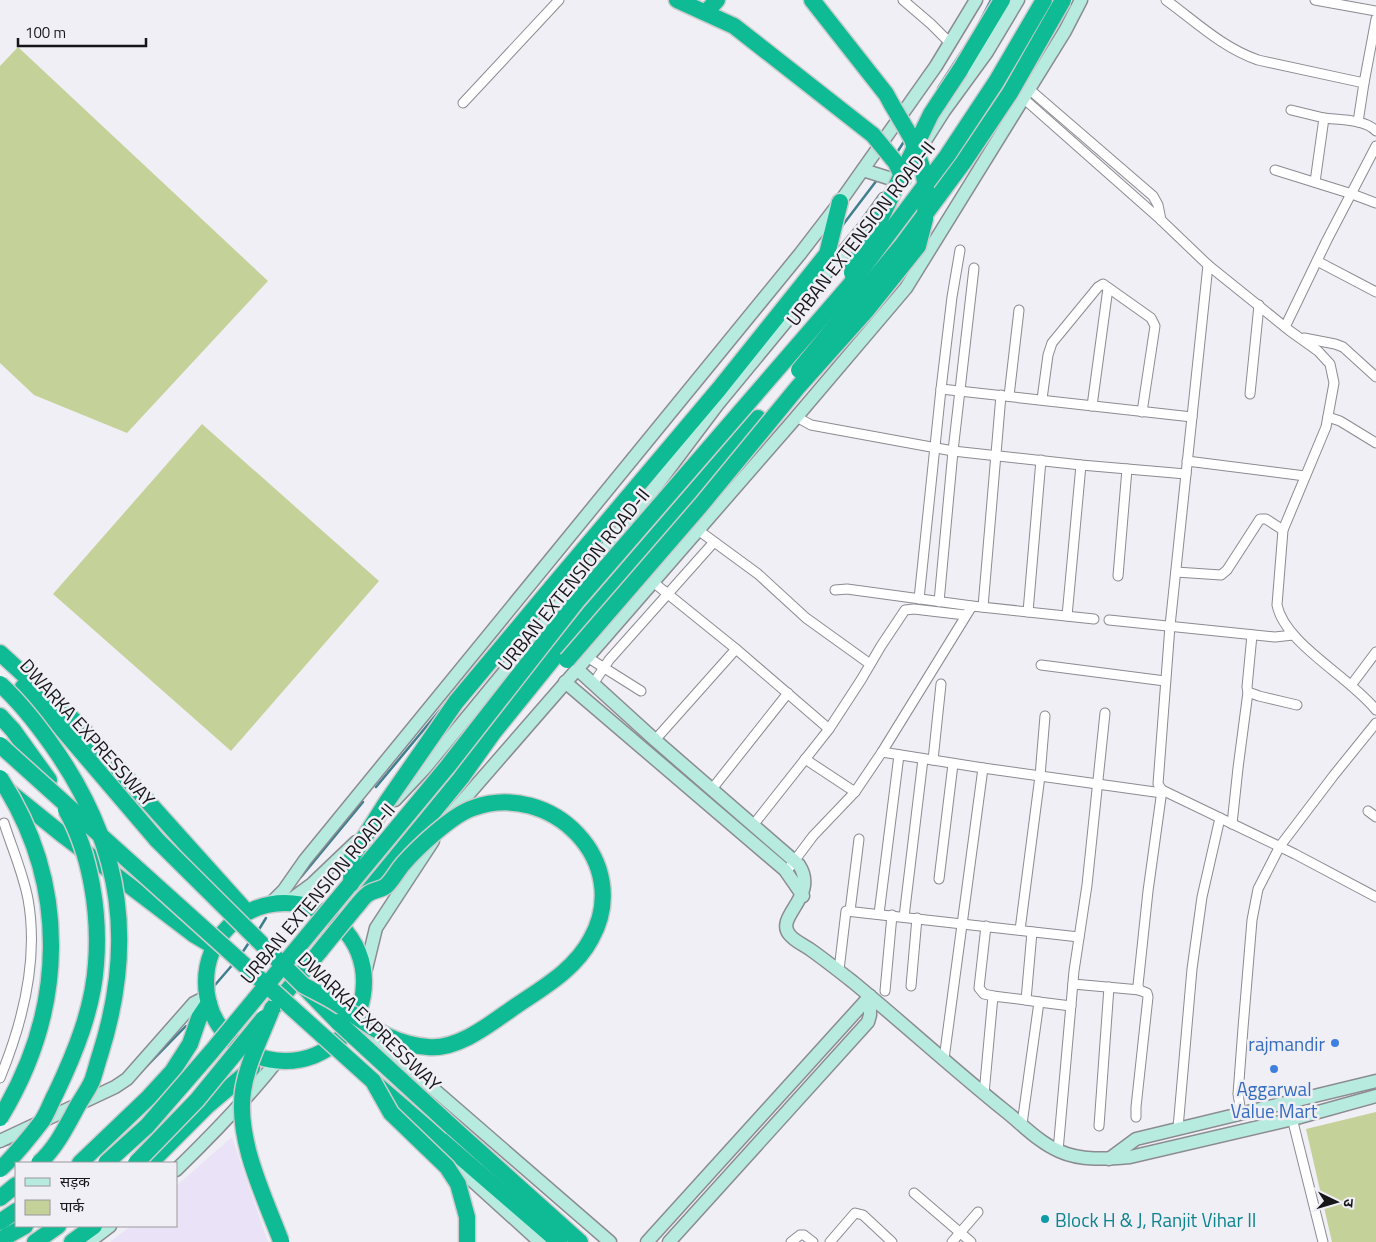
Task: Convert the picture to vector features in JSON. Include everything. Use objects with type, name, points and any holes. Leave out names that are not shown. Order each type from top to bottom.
[{"type":"highway","points":[[677,0],[734,26],[873,135],[896,163],[910,192],[918,246]]},
{"type":"highway","points":[[539,676],[567,660],[701,504],[798,387],[866,311],[918,246],[925,219],[926,188],[912,139],[886,94],[812,0]]},
{"type":"highway","points":[[850,285],[854,262],[875,230],[931,114],[1002,0]]},
{"type":"highway","name":"URBAN EXTENSION ROAD-II","points":[[107,1162],[147,1126],[212,1051],[448,766],[576,602],[850,285],[947,156],[996,82],[1044,0]]},
{"type":"highway","name":"URBAN EXTENSION ROAD-II","points":[[137,1162],[197,1100],[461,778],[492,733],[590,613],[787,384],[904,244],[1010,93],[1063,0]]},
{"type":"highway","points":[[351,884],[352,858],[386,803],[456,702],[719,389],[827,254],[840,202]]},
{"type":"highway","points":[[0,653],[79,725],[248,912]]},
{"type":"highway","name":"DWARKA EXPRESSWAY","points":[[0,664],[57,723],[157,840],[338,1022],[580,1242]]},
{"type":"highway","name":"DWARKA EXPRESSWAY","points":[[0,684],[40,728],[72,774],[95,818],[106,849],[116,888],[120,927],[119,965],[113,1005],[91,1081],[64,1130],[47,1156],[40,1162]]},
{"type":"highway","points":[[0,716],[13,730],[48,780],[71,820],[93,890],[96,964],[90,1000],[66,1073],[42,1120],[0,1169]]},
{"type":"highway","name":"DWARKA EXPRESSWAY","points":[[0,745],[373,1081],[558,1242]]},
{"type":"highway","points":[[0,778],[24,818],[38,856],[47,895],[51,933],[50,974],[44,1017],[30,1059],[0,1118]]},
{"type":"highway","points":[[0,783],[64,836],[193,934],[214,947]]},
{"type":"highway","points":[[303,985],[331,1000],[368,1026],[394,1040],[431,1047],[455,1043],[482,1030],[569,969],[592,938],[599,919],[602,896],[600,875],[593,856],[584,840],[572,828],[545,810],[529,804],[512,802],[491,803],[471,808],[443,826],[404,863],[386,886],[366,894]]},
{"type":"highway","points":[[270,904],[303,905],[320,911],[336,922],[349,935],[359,955],[364,977],[362,1000],[354,1021],[342,1037],[327,1049],[303,1059],[270,1060],[244,1050],[228,1037],[216,1020],[209,999],[206,984],[208,965],[214,947],[228,927],[248,912],[270,904]]},
{"type":"highway","points":[[81,1162],[149,1097],[172,1072],[190,1044],[209,999]]},
{"type":"highway","points":[[272,1008],[250,1064],[243,1090],[241,1110],[248,1149],[281,1242]]},
{"type":"highway","points":[[152,1162],[206,1107],[270,1060]]},
{"type":"highway","points":[[373,1081],[391,1113],[447,1167],[458,1184],[467,1217],[467,1242]]},
{"type":"highway","points":[[152,1162],[190,1118],[197,1100]]},
{"type":"highway","points":[[0,1198],[15,1186]]},
{"type":"highway","points":[[0,1222],[15,1212]]},
{"type":"highway","points":[[0,1240],[22,1227]]},
{"type":"highway","points":[[36,1242],[57,1227]]},
{"type":"highway","points":[[55,1242],[76,1227]]},
{"type":"highway","points":[[72,1242],[93,1227]]},
{"type":"street","points":[[463,103],[559,0]]},
{"type":"street","points":[[903,0],[950,43]]},
{"type":"street","points":[[270,904],[284,890],[305,860],[800,254],[863,170],[950,43],[976,0]]},
{"type":"street","points":[[286,903],[312,884],[350,848],[425,768],[645,500],[718,404],[864,227],[914,160],[944,112],[987,52],[1018,0]]},
{"type":"street","points":[[364,977],[376,928],[449,815],[798,415],[906,288],[1065,31],[1081,0]]},
{"type":"street","points":[[1166,0],[1225,45],[1245,56],[1364,83]]},
{"type":"street","points":[[1315,0],[1353,3],[1376,12]]},
{"type":"street","points":[[1358,122],[1376,19]]},
{"type":"street","points":[[1026,93],[1153,196],[1158,205],[1161,220]]},
{"type":"street","points":[[1026,93],[1208,265],[1318,351],[1330,364],[1334,383],[1326,427],[1283,530],[1277,605],[1279,614],[1292,635],[1352,684],[1376,710]]},
{"type":"street","points":[[1291,110],[1324,118],[1358,122],[1370,125],[1376,130]]},
{"type":"street","points":[[1315,182],[1324,118]]},
{"type":"street","points":[[1285,327],[1376,146]]},
{"type":"street","points":[[863,170],[898,181]]},
{"type":"street","points":[[1276,170],[1376,203]]},
{"type":"street","points":[[919,599],[941,389],[952,297],[960,250]]},
{"type":"street","points":[[1317,261],[1376,292]]},
{"type":"street","points":[[1140,990],[1138,985],[1148,891],[1162,792],[1157,778],[1170,626],[1208,265]]},
{"type":"street","points":[[939,602],[953,451],[974,268]]},
{"type":"street","points":[[1042,400],[1048,355],[1052,343],[1102,284],[1151,318],[1155,326],[1142,412]]},
{"type":"street","points":[[1092,406],[1108,288]]},
{"type":"street","points":[[1250,394],[1259,305]]},
{"type":"street","points":[[983,607],[995,455],[1019,310]]},
{"type":"street","points":[[1300,338],[1343,347],[1376,377]]},
{"type":"street","points":[[941,389],[1192,417]]},
{"type":"street","points":[[798,415],[802,420],[811,425],[953,451],[1186,474]]},
{"type":"street","points":[[1328,416],[1340,421],[1376,443]]},
{"type":"street","points":[[1028,612],[1041,460]]},
{"type":"street","points":[[1187,461],[1305,476]]},
{"type":"street","points":[[1066,616],[1081,465]]},
{"type":"street","points":[[1118,576],[1127,469]]},
{"type":"street","points":[[1176,572],[1222,575],[1228,570],[1260,519],[1266,519],[1283,530]]},
{"type":"street","points":[[698,530],[758,574],[806,618],[870,664]]},
{"type":"street","points":[[593,684],[603,667],[714,542]]},
{"type":"street","points":[[653,582],[736,649],[829,729]]},
{"type":"street","points":[[835,590],[847,589],[939,602],[1094,619]]},
{"type":"street","points":[[786,872],[813,836],[855,792],[882,752],[972,606]]},
{"type":"street","points":[[754,824],[829,729],[905,610],[924,610],[965,615]]},
{"type":"street","points":[[1109,620],[1275,637],[1292,635]]},
{"type":"street","points":[[1232,824],[1248,692],[1252,635]]},
{"type":"street","points":[[655,740],[736,649]]},
{"type":"street","points":[[1352,684],[1376,652]]},
{"type":"street","points":[[587,657],[641,691]]},
{"type":"street","points":[[1041,665],[1165,681]]},
{"type":"street","points":[[577,668],[655,740],[794,860],[804,875],[803,896],[788,919],[787,930],[794,939],[839,970],[1042,1142],[1058,1151],[1078,1157],[1109,1159],[1148,1153],[1293,1119],[1376,1096]]},
{"type":"street","points":[[565,682],[786,872],[803,896]]},
{"type":"street","points":[[933,760],[941,684]]},
{"type":"street","points":[[1248,692],[1297,705]]},
{"type":"street","points":[[712,789],[788,693]]},
{"type":"street","points":[[1058,1151],[1073,984],[1105,713]]},
{"type":"street","points":[[1020,930],[1040,776],[1045,716]]},
{"type":"street","points":[[1241,1113],[1238,1094],[1252,920],[1258,889],[1280,846],[1376,723]]},
{"type":"street","points":[[882,752],[1098,785],[1162,792],[1280,846],[1376,897]]},
{"type":"street","points":[[879,914],[899,755]]},
{"type":"street","points":[[805,759],[855,792]]},
{"type":"street","points":[[904,917],[923,759]]},
{"type":"street","points":[[939,878],[953,764]]},
{"type":"street","points":[[944,1059],[983,768]]},
{"type":"street","points":[[1178,1128],[1192,969],[1202,897],[1220,818]]},
{"type":"street","points":[[0,1078],[23,1011],[30,972],[32,934],[28,899],[4,823]]},
{"type":"street","points":[[850,911],[859,839]]},
{"type":"street","points":[[839,970],[846,911],[1079,937]]},
{"type":"street","points":[[885,991],[892,915]]},
{"type":"street","points":[[912,986],[917,918]]},
{"type":"street","points":[[986,926],[979,988],[984,994],[1071,1006]]},
{"type":"street","points":[[1026,1000],[1032,932]]},
{"type":"street","points":[[1073,984],[1140,990],[1147,993],[1136,1117]]},
{"type":"street","points":[[1099,1126],[1108,987]]},
{"type":"street","points":[[647,1242],[870,996]]},
{"type":"street","points":[[660,1228],[670,1240],[868,1022],[870,996]]},
{"type":"street","points":[[984,1094],[993,996]]},
{"type":"street","points":[[0,1141],[126,1079],[194,1003],[209,999]]},
{"type":"street","points":[[1022,1124],[1039,1002]]},
{"type":"street","points":[[354,1021],[610,1242]]},
{"type":"street","points":[[327,1049],[540,1242]]},
{"type":"street","points":[[178,1168],[238,1108],[270,1060]]},
{"type":"street","points":[[1109,1159],[1136,1138],[1376,1081]]},
{"type":"street","points":[[1288,1102],[1323,1242]]},
{"type":"street","points":[[914,1193],[971,1242]]},
{"type":"street","points":[[952,1242],[978,1212]]},
{"type":"street","points":[[830,1242],[855,1213],[863,1215],[892,1242]]},
{"type":"street","points":[[89,1242],[109,1227]]},
{"type":"street","points":[[791,1242],[800,1235],[804,1235],[813,1242]]},
{"type":"shaded area","points":[[232,1137],[268,1242],[110,1242],[130,1227],[178,1227],[178,1184]]},
{"type":"green space","points":[[18,47],[268,281],[127,433],[34,395],[0,363],[0,66]]},
{"type":"green space","points":[[202,424],[379,581],[231,751],[53,594]]},
{"type":"green space","points":[[1376,1112],[1376,1242],[1332,1242],[1306,1129]]},
{"type":"waterway","points":[[979,23],[991,0]]},
{"type":"waterway","points":[[938,88],[962,51]]},
{"type":"waterway","points":[[896,154],[905,140]]},
{"type":"waterway","points":[[842,226],[877,180]]},
{"type":"waterway","points":[[376,787],[445,704]]},
{"type":"waterway","points":[[301,877],[363,802]]},
{"type":"waterway","points":[[258,931],[266,918]]},
{"type":"waterway","points":[[242,953],[250,941]]},
{"type":"waterway","points":[[215,985],[234,963]]},
{"type":"waterway","points":[[140,1073],[186,1026]]},
{"type":"waterway","points":[[0,1147],[17,1141]]},
{"type":"place","name":"rajmandir","points":[[1335,1043]]},
{"type":"place","name":"Aggarwal Value Mart","points":[[1274,1069]]},
{"type":"place","name":"Block H & J, Ranjit Vihar II","points":[[1045,1219]]}]
